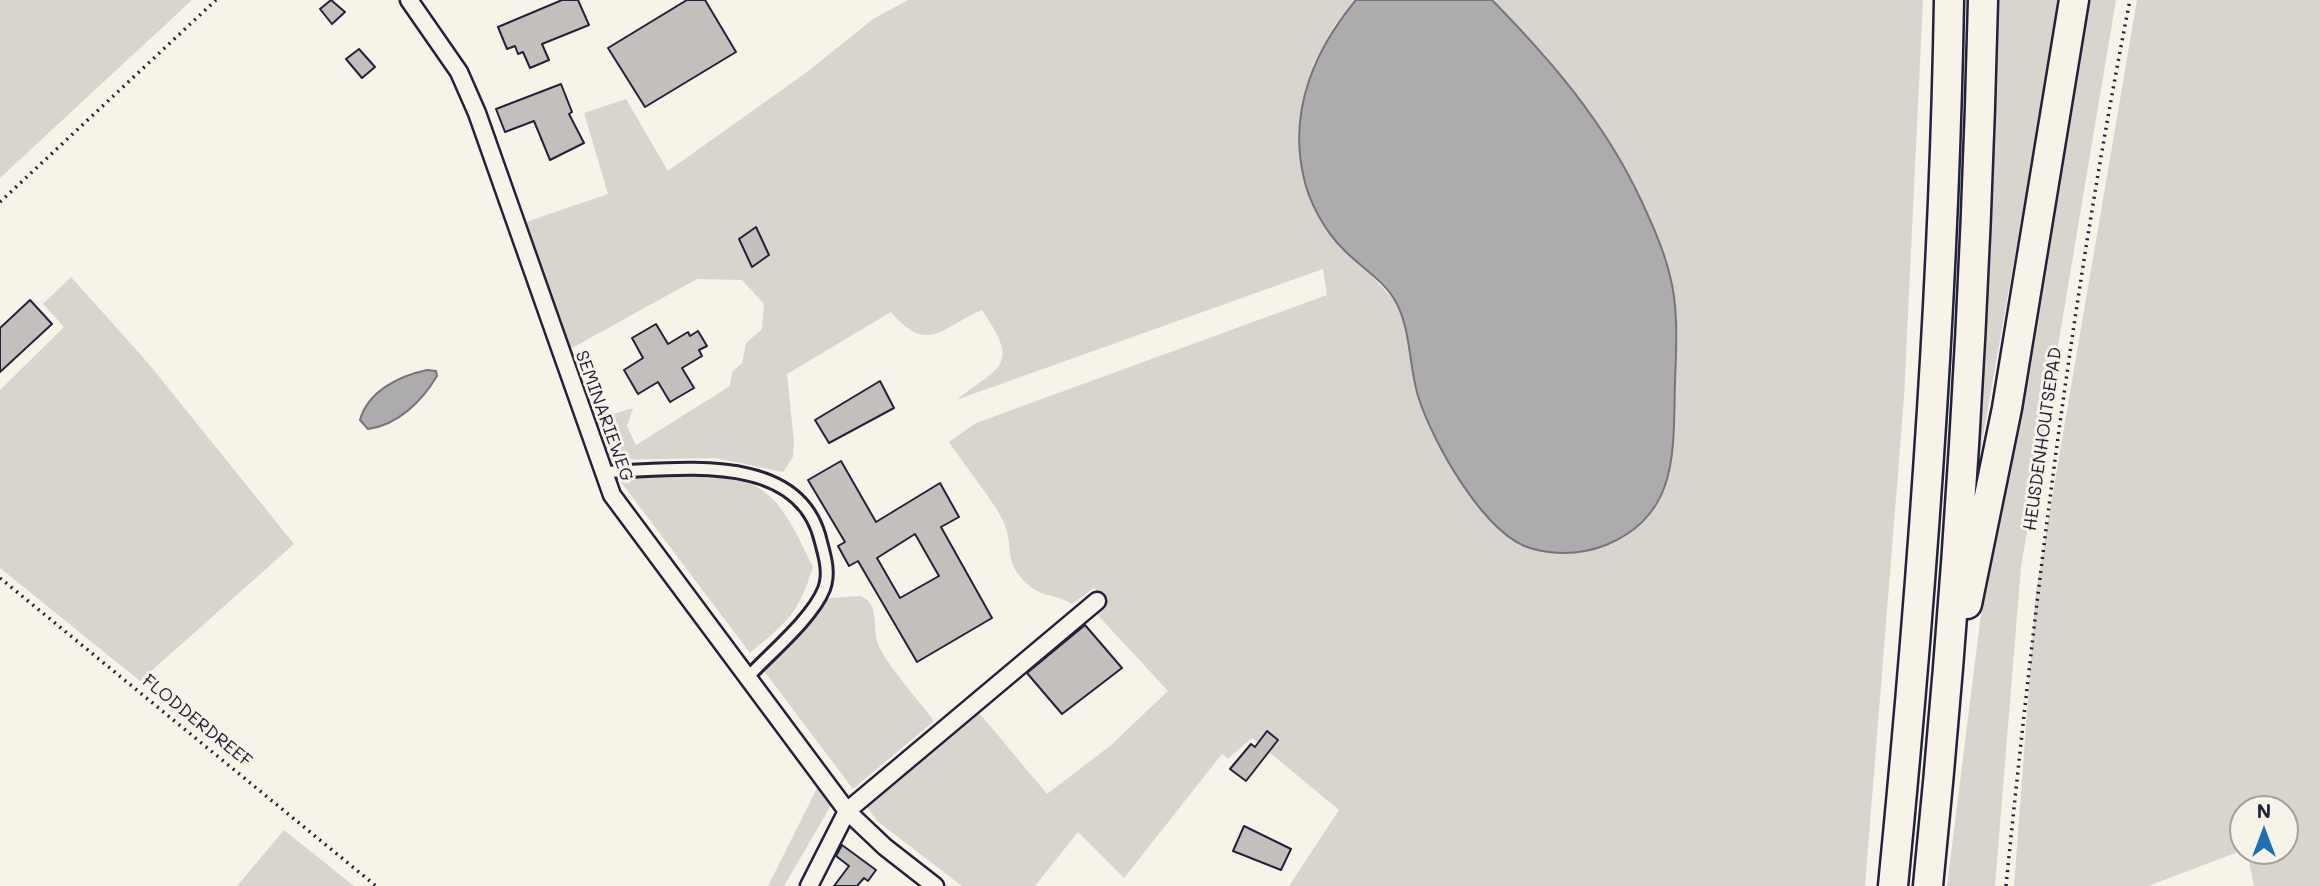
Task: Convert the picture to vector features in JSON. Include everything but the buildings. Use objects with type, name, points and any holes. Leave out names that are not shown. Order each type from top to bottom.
[{"type":"highway","points":[[1894,886],[1923,559],[1938,289],[1949,0]]},
{"type":"highway","points":[[1928,886],[1951,661],[1973,303],[1983,0]]},
{"type":"highway","points":[[1951,661],[1976,570],[2004,421],[2074,0]]},
{"type":"street","name":"SEMINARIEWEG","points":[[409,0],[459,72],[477,113],[612,495],[847,811],[885,847],[935,886]]},
{"type":"street","points":[[603,472],[735,469],[769,481],[797,498],[817,522],[828,568],[824,589],[811,609],[747,678]]},
{"type":"street","points":[[809,886],[847,811],[1097,601]]},
{"type":"path","points":[[0,202],[216,0]]},
{"type":"path","name":"HEUSDENHOUTSEPAD","points":[[2006,886],[2042,543],[2092,201],[2130,0]]},
{"type":"path","name":"FLODDERDREEF","points":[[0,578],[376,886]]},
{"type":"shaded area","points":[[0,0],[192,0],[0,178]]},
{"type":"shaded area","points":[[908,0],[1356,0],[1334,26],[1313,65],[1303,176],[1313,203],[1327,228],[1395,301],[1404,323],[1419,397],[1429,422],[1461,480],[1484,513],[1520,545],[1573,553],[1596,549],[1619,539],[1666,487],[1674,415],[1671,277],[1643,203],[1622,162],[1599,126],[1546,56],[1492,0],[1923,0],[1904,398],[1865,886],[1289,886],[1339,810],[1252,738],[1228,759],[1222,754],[1124,878],[1078,832],[1035,886],[962,886],[877,821],[865,804],[976,709],[1047,794],[1110,746],[1168,691],[1093,610],[1104,600],[1094,588],[1072,604],[1042,593],[1025,582],[1011,560],[1007,531],[1000,514],[949,442],[976,423],[1327,295],[1323,269],[956,400],[986,378],[1001,362],[1003,353],[1000,342],[982,310],[945,330],[925,335],[904,325],[891,312],[787,374],[794,442],[793,457],[783,472],[716,458],[611,460],[596,419],[633,408],[627,426],[636,445],[730,386],[732,372],[742,363],[746,343],[762,329],[764,304],[742,280],[697,279],[570,349],[523,223],[608,194],[584,113],[626,99],[668,171],[807,72],[873,19]]},
{"type":"shaded area","points":[[1356,0],[1492,0],[1556,69],[1594,119],[1641,200],[1664,257],[1675,302],[1672,457],[1659,499],[1647,517],[1630,532],[1606,545],[1570,553],[1533,549],[1515,541],[1479,507],[1448,461],[1425,415],[1415,385],[1405,326],[1397,304],[1380,282],[1338,243],[1313,205],[1305,184],[1300,150],[1303,103],[1309,81],[1328,39]]},
{"type":"shaded area","points":[[1992,0],[2060,0],[1974,487]]},
{"type":"shaded area","points":[[2081,0],[2116,0],[2021,567],[1995,886],[1947,886],[1985,582]]},
{"type":"shaded area","points":[[2137,0],[2320,0],[2320,886],[2254,886],[2250,865],[2299,865],[2299,795],[2229,795],[2229,855],[2148,886],[2014,886],[2036,592]]},
{"type":"shaded area","points":[[71,277],[148,363],[294,544],[140,681],[0,568],[0,390],[64,327],[43,304]]},
{"type":"shaded area","points":[[427,370],[436,371],[437,376],[416,403],[399,417],[379,427],[368,429],[360,420],[370,401],[386,386]]},
{"type":"shaded area","points":[[697,473],[742,480],[772,498],[793,527],[813,567],[802,596],[790,616],[750,653],[618,478]]},
{"type":"shaded area","points":[[860,596],[866,599],[873,610],[876,637],[882,652],[934,721],[853,789],[761,667],[789,645],[830,598]]},
{"type":"shaded area","points":[[819,784],[830,801],[830,807],[784,886],[768,886]]},
{"type":"shaded area","points":[[284,830],[354,886],[237,886]]}]
